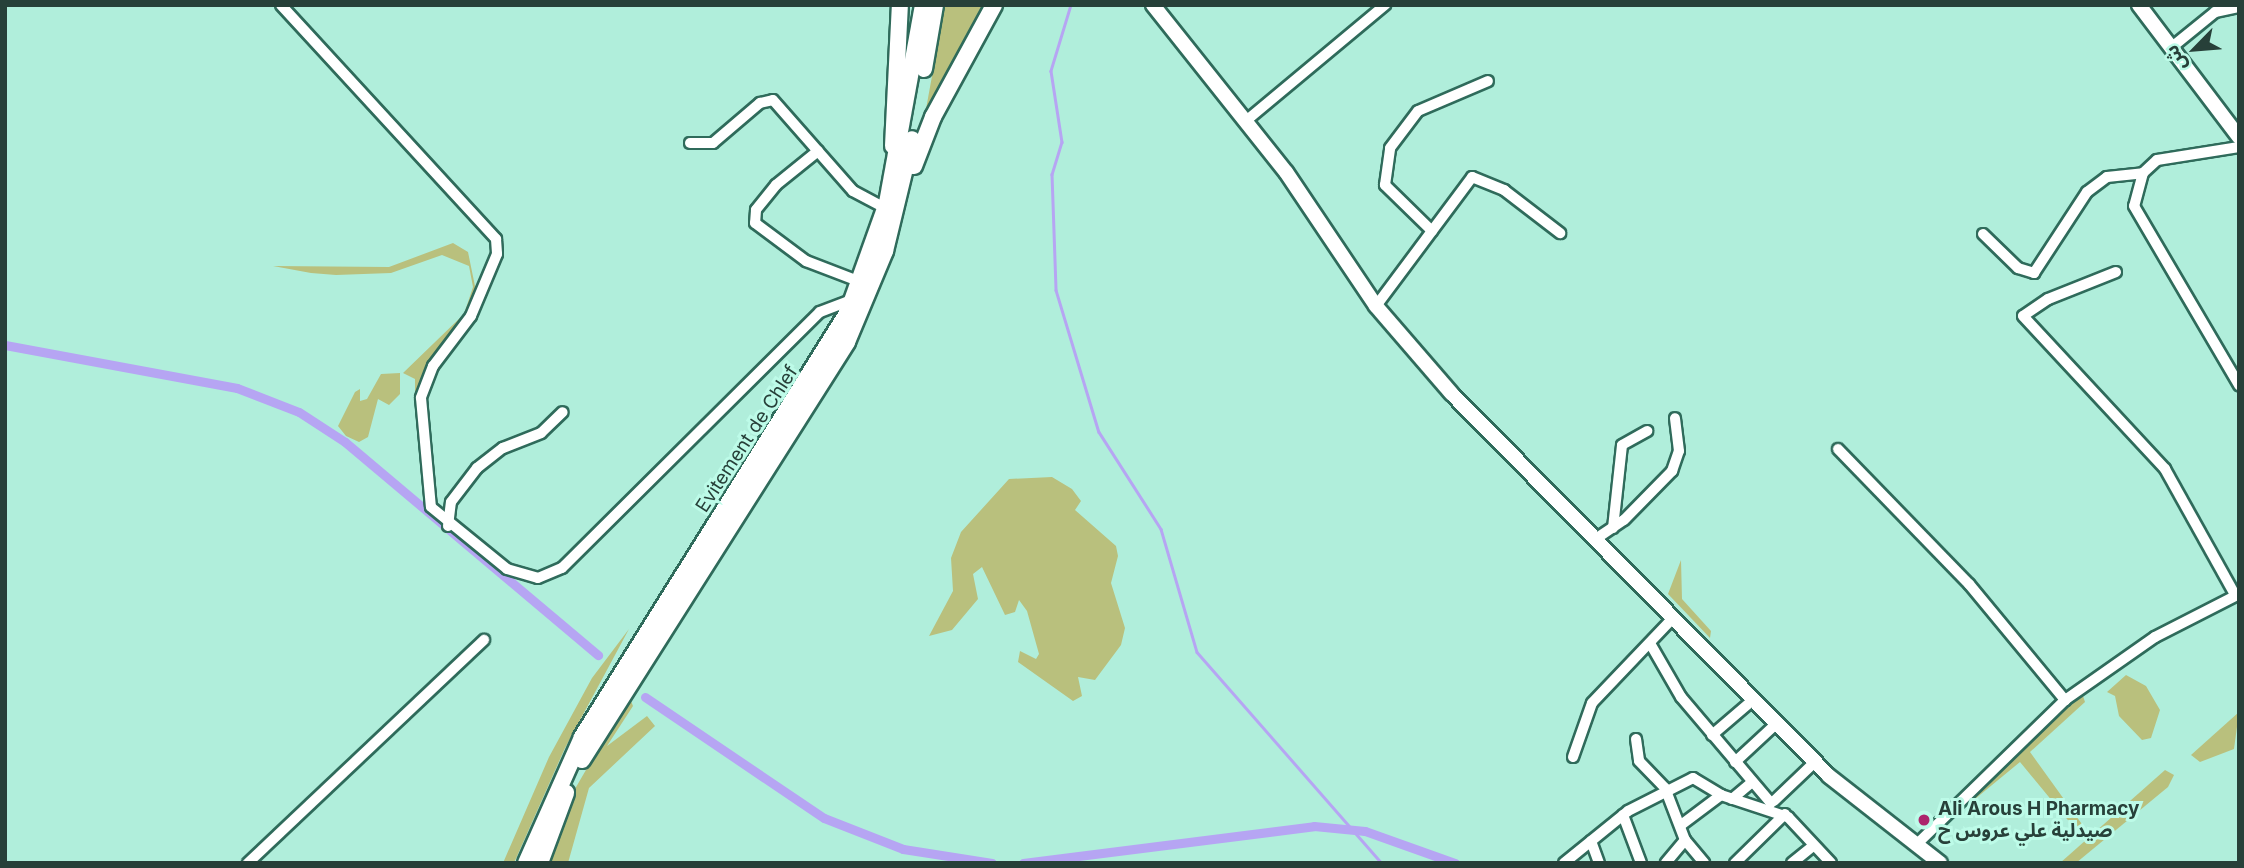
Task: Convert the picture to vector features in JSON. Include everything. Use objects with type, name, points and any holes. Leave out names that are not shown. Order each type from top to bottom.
[{"type":"highway","points":[[894,172],[900,5]]},
{"type":"highway","name":"Evitement de Chlef","points":[[526,863],[582,737],[816,371],[854,299],[891,209],[894,172],[923,5]]},
{"type":"highway","name":"Evitement de Chlef","points":[[540,863],[586,751],[846,342],[891,209],[935,5]]},
{"type":"highway","points":[[891,209],[933,117],[994,5]]},
{"type":"main road","points":[[1153,5],[1247,120],[1376,306],[1464,407],[1597,538],[1815,762],[1921,853],[1940,863]]},
{"type":"main road","points":[[2139,5],[2239,137]]},
{"type":"street","points":[[281,5],[496,239],[496,254],[471,316],[423,387],[429,499],[448,526],[507,569],[551,575],[820,312],[854,299]]},
{"type":"street","points":[[1247,120],[1385,5]]},
{"type":"street","points":[[2172,47],[2215,12],[2239,7]]},
{"type":"street","points":[[1432,231],[1385,185],[1390,148],[1418,111],[1488,81]]},
{"type":"street","points":[[690,143],[712,143],[769,100],[853,191],[891,209]]},
{"type":"street","points":[[1983,234],[2003,257],[2034,273],[2087,192],[2107,177],[2143,173],[2172,153],[2239,147]]},
{"type":"street","points":[[818,151],[782,178],[759,205],[755,223],[806,261],[861,282]]},
{"type":"street","points":[[2143,173],[2135,195],[2138,221],[2239,385]]},
{"type":"street","points":[[1376,306],[1475,177],[1528,205],[1560,233]]},
{"type":"street","points":[[1921,853],[2065,700],[2155,637],[2237,595],[2165,469],[2023,316],[2048,299],[2116,272]]},
{"type":"street","points":[[448,526],[451,502],[477,468],[503,448],[541,433],[563,412]]},
{"type":"street","points":[[1597,538],[1613,528],[1672,471],[1679,451],[1675,418]]},
{"type":"street","points":[[1613,528],[1622,445],[1647,431]]},
{"type":"street","points":[[1838,449],[1969,584],[2065,700]]},
{"type":"street","points":[[1573,757],[1592,703],[1619,669],[1651,645],[1674,617]]},
{"type":"street","points":[[248,863],[484,640]]},
{"type":"street","points":[[1651,645],[1662,671],[1770,805],[1787,817],[1833,862]]},
{"type":"street","points":[[1712,735],[1754,699]]},
{"type":"street","points":[[1735,762],[1776,724]]},
{"type":"street","points":[[1636,739],[1641,765],[1665,788],[1685,840],[1704,863]]},
{"type":"street","points":[[1770,805],[1815,762]]},
{"type":"street","points":[[1564,863],[1623,815],[1665,788],[1693,778],[1727,797],[1770,805]]},
{"type":"street","points":[[1681,825],[1752,782]]},
{"type":"street","points":[[1623,815],[1641,863]]},
{"type":"street","points":[[1735,863],[1787,817]]},
{"type":"street","points":[[1667,863],[1685,840]]},
{"type":"street","points":[[1591,841],[1599,863]]},
{"type":"street","points":[[1792,863],[1814,845]]},
{"type":"green space","points":[[944,5],[985,5],[924,120],[932,76]]},
{"type":"green space","points":[[453,243],[468,252],[476,291],[467,317],[420,380],[415,406],[415,379],[403,373],[464,314],[473,287],[469,266],[442,255],[391,273],[336,275],[273,266],[389,267]]},
{"type":"green space","points":[[400,373],[400,394],[389,405],[378,399],[368,437],[359,442],[346,436],[338,426],[355,392],[360,389],[360,401],[367,399],[381,374]]},
{"type":"green space","points":[[1052,477],[1072,489],[1081,501],[1075,510],[1116,546],[1118,556],[1111,583],[1125,628],[1121,645],[1095,680],[1078,677],[1082,696],[1073,701],[1018,662],[1020,651],[1036,659],[1039,654],[1027,611],[1019,600],[1015,612],[1005,615],[982,567],[973,574],[978,599],[952,630],[929,636],[953,591],[951,558],[961,532],[1009,479]]},
{"type":"green space","points":[[1681,560],[1682,599],[1711,631],[1710,638],[1668,594]]},
{"type":"green space","points":[[629,629],[565,748],[514,863],[503,863],[549,757],[592,678]]},
{"type":"green space","points":[[2126,675],[2146,686],[2160,710],[2151,738],[2142,740],[2119,716],[2115,696],[2107,692]]},
{"type":"green space","points":[[2082,693],[2085,702],[2030,752],[2084,827],[2081,836],[2020,762],[1958,813],[2030,735]]},
{"type":"green space","points":[[629,696],[633,706],[607,746],[647,716],[655,726],[589,788],[568,863],[547,863],[572,794]]},
{"type":"green space","points":[[2239,712],[2234,749],[2200,762],[2191,755]]},
{"type":"green space","points":[[2165,770],[2174,775],[2168,787],[2076,863],[2060,863]]},
{"type":"waterway","points":[[1071,5],[1051,71],[1062,142],[1052,174],[1056,290],[1099,432],[1161,529],[1197,652],[1382,863]]},
{"type":"waterway","points":[[5,345],[237,388],[299,412],[345,442],[598,655]]},
{"type":"waterway","points":[[645,697],[824,818],[903,849],[992,863]]},
{"type":"waterway","points":[[1023,863],[1314,826],[1365,831],[1455,863]]},
{"type":"place","name":"Ali Arous H Pharmacy صيدلية علي عروس ح","points":[[1924,820]]}]
